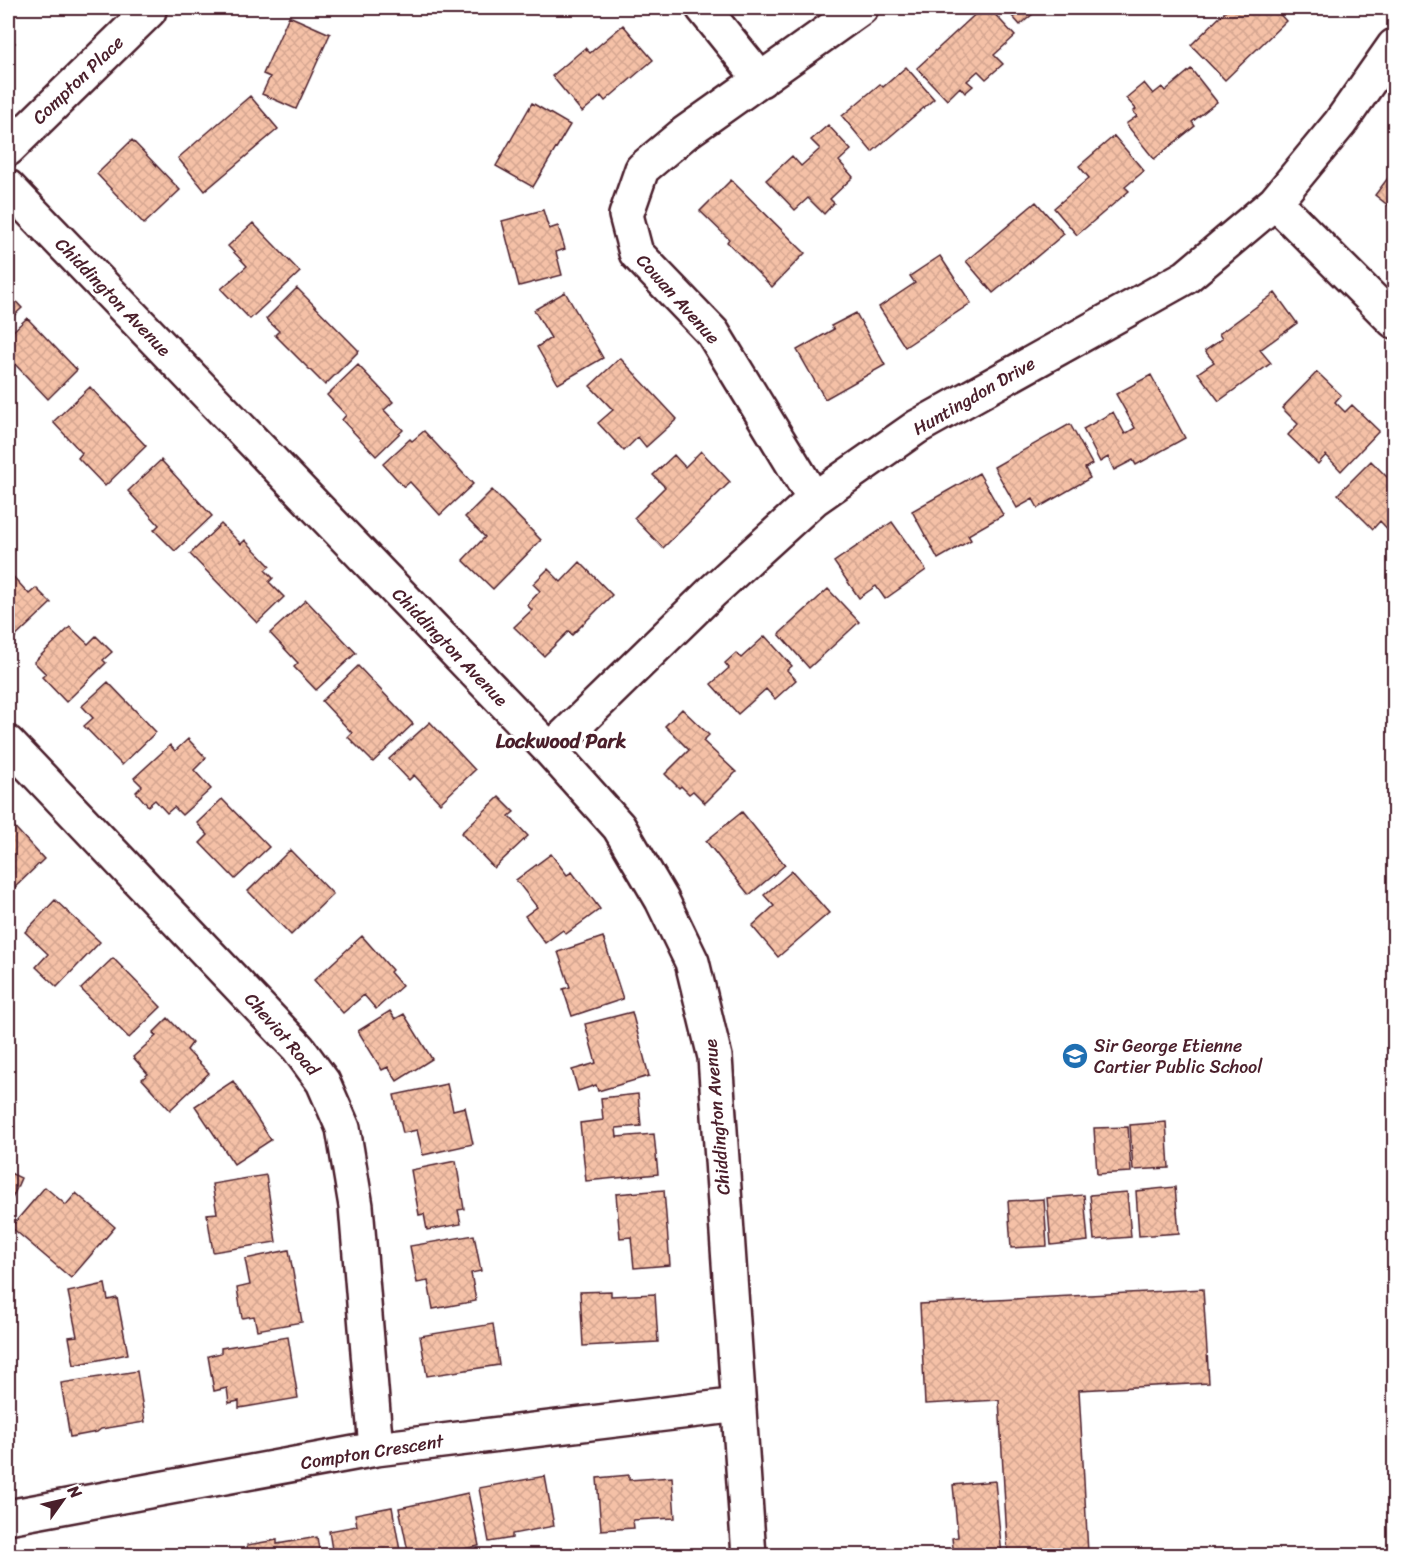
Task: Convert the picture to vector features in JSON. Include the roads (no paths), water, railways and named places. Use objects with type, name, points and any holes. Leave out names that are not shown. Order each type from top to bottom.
[{"type":"street","points":[[703,8],[761,80]]},
{"type":"street","name":"Cowan Avenue","points":[[814,499],[713,333],[636,253],[626,215],[642,169],[685,133],[861,8]]},
{"type":"street","name":"Compton Place","points":[[8,149],[149,11]]},
{"type":"street","name":"Huntingdon Drive","points":[[550,750],[713,591],[814,499],[917,427],[1186,277],[1275,202],[1340,123],[1395,46]]},
{"type":"street","name":"Chiddington Avenue","points":[[8,188],[550,750],[619,827],[662,900],[693,962],[715,1057],[749,1556]]},
{"type":"street","points":[[1275,202],[1395,321]]},
{"type":"street","name":"Cheviot Road","points":[[8,743],[298,1047],[323,1082],[343,1128],[356,1206],[376,1449]]},
{"type":"street","name":"Compton Crescent","points":[[8,1517],[376,1449],[739,1404]]},
{"type":"place","name":"Sir George Etienne Cartier Public School","points":[[1075,1056]]},
{"type":"district","name":"Lockwood Park","points":[[561,741]]}]
